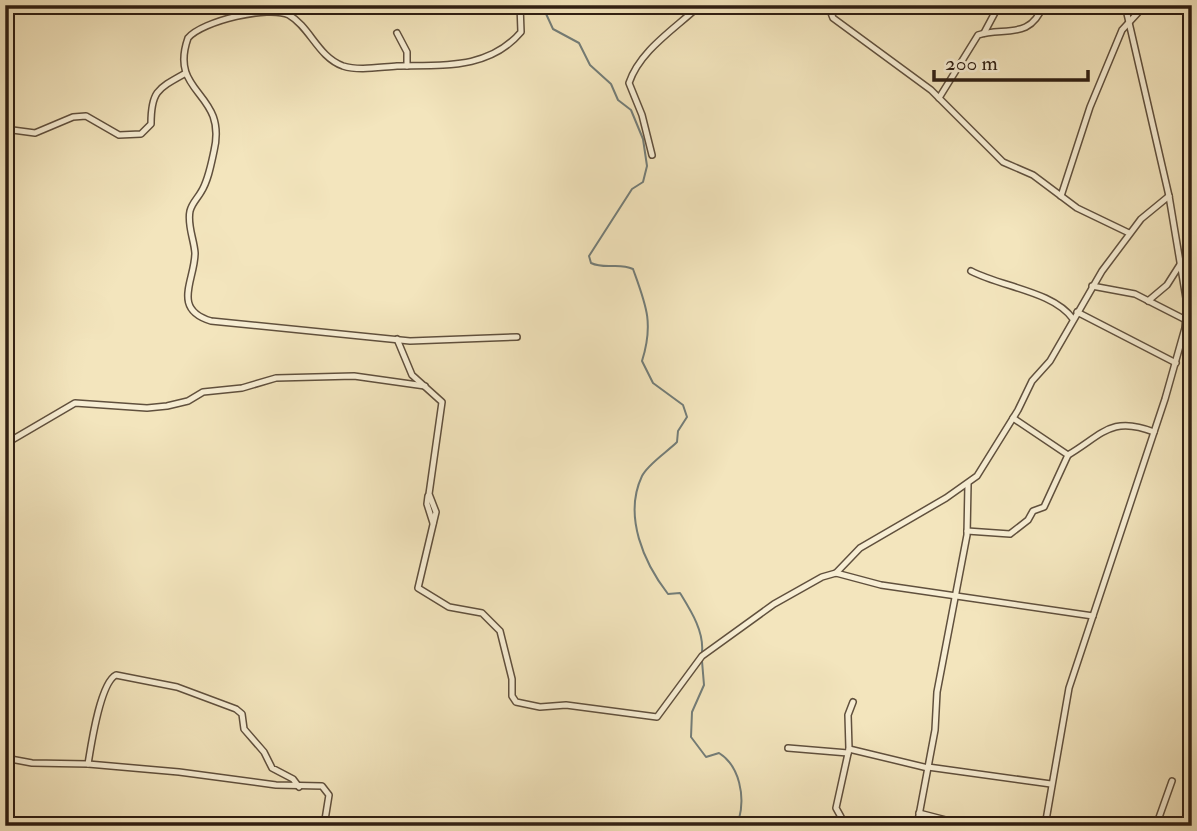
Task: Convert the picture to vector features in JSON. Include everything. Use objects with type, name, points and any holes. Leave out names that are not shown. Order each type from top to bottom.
[{"type":"street","points":[[517,337],[397,339],[211,321],[195,314],[189,304],[188,284],[195,252],[190,211],[206,180],[215,147],[216,125],[208,103],[184,74],[186,44],[195,31],[231,18],[277,12],[291,16],[314,43],[343,66],[465,65],[500,51],[521,33],[520,5]]},
{"type":"street","points":[[652,155],[642,115],[629,83],[635,68],[645,55],[700,5]]},
{"type":"street","points":[[828,5],[833,18],[939,98],[971,133],[1003,162],[1032,175],[1077,208],[1129,233]]},
{"type":"street","points":[[984,33],[999,5]]},
{"type":"street","points":[[939,98],[978,34],[1006,33],[1027,28],[1034,22],[1043,5]]},
{"type":"street","points":[[1125,5],[1169,196],[1188,304],[1188,321]]},
{"type":"street","points":[[1061,196],[1090,107],[1129,21],[1145,5]]},
{"type":"street","points":[[397,33],[407,52],[407,66]]},
{"type":"street","points":[[5,129],[35,134],[73,117],[86,116],[118,135],[141,134],[151,124],[150,108],[155,93],[184,74]]},
{"type":"street","points":[[397,339],[407,368],[442,402],[429,494],[436,509],[419,591],[449,607],[482,613],[505,639],[504,658],[511,672],[513,699],[540,707],[566,705],[657,717],[702,656],[774,604],[836,573],[860,548],[977,476],[1028,388],[1050,360],[1092,286],[1129,233],[1169,196]]},
{"type":"street","points":[[1148,301],[1167,285],[1181,263]]},
{"type":"street","points":[[971,271],[995,283],[1058,303],[1073,319]]},
{"type":"street","points":[[1092,286],[1135,294],[1188,321]]},
{"type":"street","points":[[1077,312],[1134,338],[1176,363]]},
{"type":"street","points":[[1045,826],[1069,688],[1192,312]]},
{"type":"street","points":[[5,444],[75,403],[147,408],[167,406],[188,401],[204,392],[242,388],[276,378],[354,376],[385,383],[425,386]]},
{"type":"street","points":[[1013,418],[1068,454]]},
{"type":"street","points":[[967,531],[1010,534],[1028,520],[1033,511],[1044,507],[1068,454],[1113,426],[1131,425],[1154,432]]},
{"type":"street","points":[[917,826],[935,730],[937,692],[967,531],[968,483]]},
{"type":"street","points":[[836,573],[881,585],[1093,616]]},
{"type":"street","points":[[88,764],[94,722],[110,681],[116,675],[177,687],[236,709],[242,714],[244,729],[264,752],[272,768],[293,779],[299,787]]},
{"type":"street","points":[[840,826],[841,817],[836,808],[849,751],[848,715],[853,702]]},
{"type":"street","points":[[788,748],[849,751],[928,767],[1051,784]]},
{"type":"street","points":[[5,758],[32,763],[88,764],[299,787],[322,786],[328,793],[324,826]]},
{"type":"street","points":[[1156,826],[1172,781]]},
{"type":"street","points":[[919,813],[969,826]]},
{"type":"waterway","points":[[542,5],[553,29],[579,43],[590,65],[611,84],[618,100],[631,110],[643,139],[647,166],[643,182],[632,189],[589,256],[591,263],[596,265],[633,269],[647,314],[646,348],[642,361],[653,383],[683,405],[687,417],[678,431],[677,442],[642,476],[637,491],[636,523],[644,554],[659,582],[668,594],[680,593],[692,614],[701,636],[702,652]]},
{"type":"waterway","points":[[702,661],[704,685],[692,712],[691,737],[706,757],[719,753],[732,766],[741,792],[739,819],[744,826]]}]
